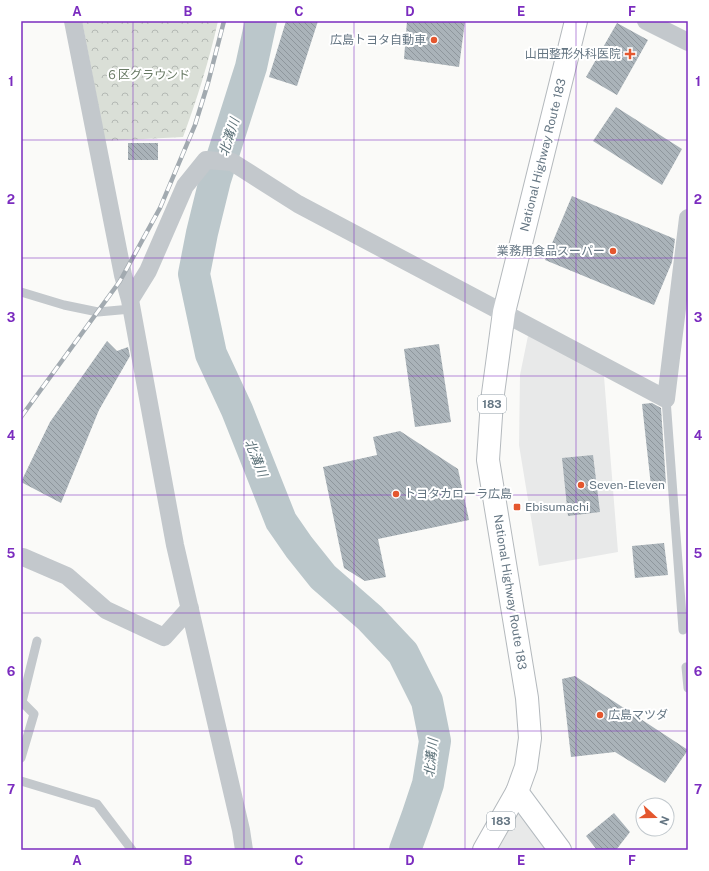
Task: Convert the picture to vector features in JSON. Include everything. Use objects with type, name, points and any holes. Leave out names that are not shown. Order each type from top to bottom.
[{"type":"main road","name":"National Highway Route 183","points":[[484,850],[517,792],[526,767],[530,738],[527,698],[488,460],[492,401],[504,312],[576,21]]},
{"type":"main road","points":[[517,792],[560,850]]},
{"type":"street","points":[[73,21],[130,304],[175,545],[241,830],[244,850]]},
{"type":"street","points":[[646,21],[688,42]]},
{"type":"street","points":[[130,304],[148,271],[185,186],[206,160],[232,162],[298,204],[666,399],[688,218]]},
{"type":"street","points":[[23,556],[67,576],[106,610],[164,637],[190,608]]},
{"type":"lane","points":[[21,292],[64,305],[98,312],[130,304]]},
{"type":"lane","points":[[666,399],[683,630]]},
{"type":"lane","points":[[21,758],[34,714],[22,702],[37,642]]},
{"type":"lane","points":[[686,667],[688,688]]},
{"type":"lane","points":[[21,781],[97,804],[132,850]]},
{"type":"shaded area","points":[[530,326],[603,364],[618,552],[539,566],[519,445],[520,375]]},
{"type":"shaded area","points":[[522,807],[557,850],[482,850]]},
{"type":"green space","name":"６区グラウンド","points":[[82,21],[218,21],[211,51],[183,137],[105,141]]},
{"type":"building","points":[[286,21],[318,21],[297,86],[269,77]]},
{"type":"building","name":"広島トヨタ自動車","points":[[407,21],[465,21],[459,67],[404,59]]},
{"type":"building","points":[[617,23],[648,40],[617,95],[586,77]]},
{"type":"building","points":[[616,107],[682,149],[662,185],[593,141]]},
{"type":"building","points":[[128,143],[158,143],[158,160],[128,160]]},
{"type":"building","points":[[572,196],[675,239],[672,262],[654,305],[545,260]]},
{"type":"building","points":[[107,341],[117,351],[128,347],[130,356],[99,410],[61,503],[21,482],[50,422]]},
{"type":"building","points":[[439,344],[451,422],[415,427],[404,349]]},
{"type":"building","points":[[652,403],[661,408],[666,484],[651,486],[642,404]]},
{"type":"building","name":"トヨタカローラ広島","points":[[400,431],[458,469],[469,520],[378,539],[386,577],[365,581],[344,568],[323,467],[377,455],[373,437]]},
{"type":"building","points":[[593,455],[600,512],[568,516],[562,458]]},
{"type":"building","points":[[664,543],[668,575],[635,578],[632,546]]},
{"type":"building","name":"広島マツダ","points":[[575,676],[688,750],[665,783],[615,752],[571,757],[562,679]]},
{"type":"building","points":[[614,813],[630,832],[616,850],[597,850],[586,836]]},
{"type":"waterway","name":"北溝川","points":[[261,21],[251,67],[215,180],[194,274],[211,354],[237,410],[281,521],[323,577],[370,618],[403,653],[427,701],[435,741],[428,784],[405,850]]},
{"type":"railway","points":[[21,417],[120,281],[160,208],[195,125],[208,83],[224,21]]},
{"type":"place","name":"広島トヨタ自動車","points":[[434,40]]},
{"type":"place","name":"山田整形外科医院","points":[[630,54]]},
{"type":"place","name":"業務用食品スーパー","points":[[613,251]]},
{"type":"place","name":"Seven-Eleven","points":[[581,485]]},
{"type":"place","name":"トヨタカローラ広島","points":[[396,494]]},
{"type":"place","name":"Ebisumachi","points":[[517,507]]},
{"type":"place","name":"広島マツダ","points":[[600,715]]}]
